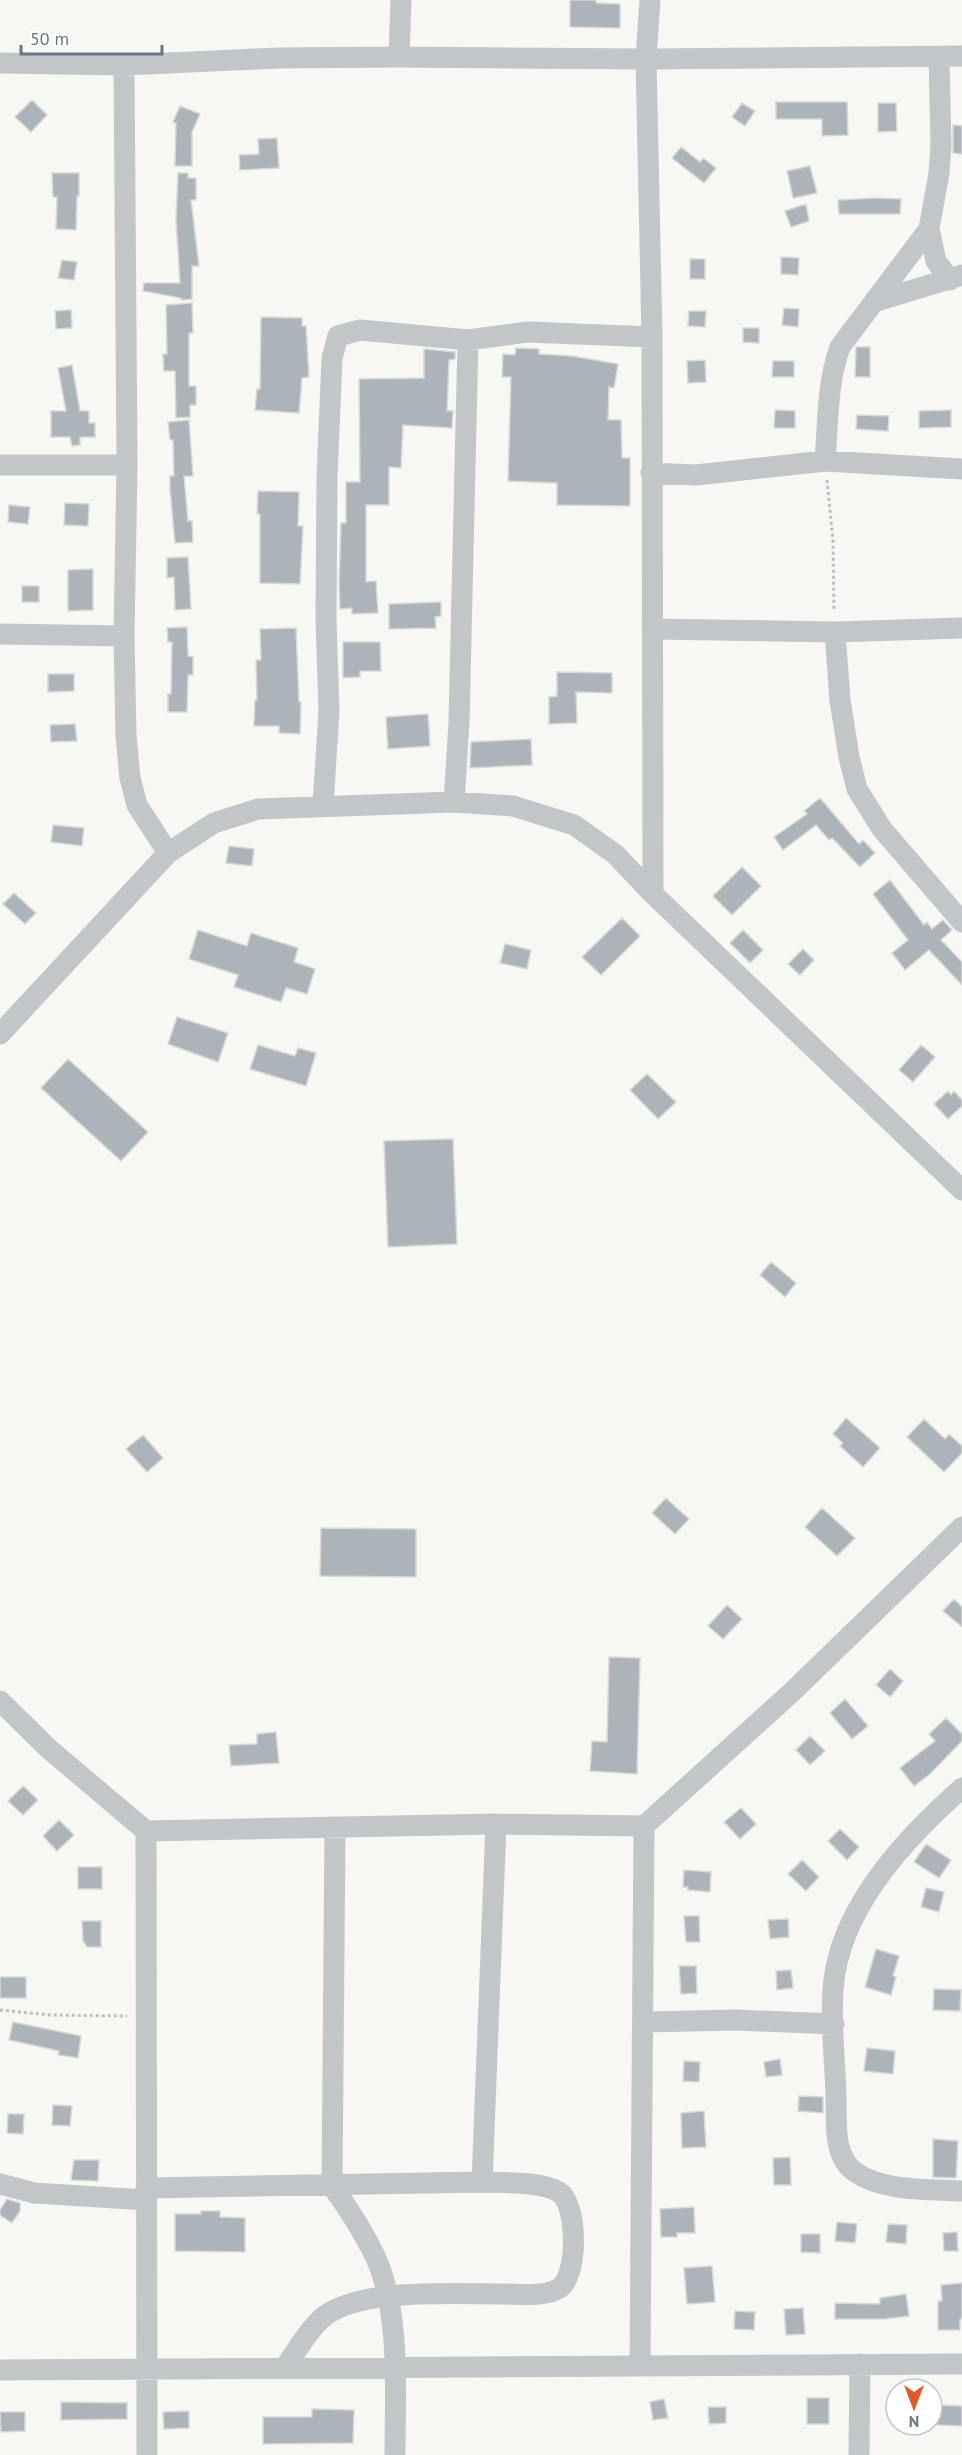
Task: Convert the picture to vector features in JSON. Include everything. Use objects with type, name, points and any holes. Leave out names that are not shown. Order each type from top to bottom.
[{"type":"street","points":[[399,57],[401,0]]},
{"type":"street","points":[[650,0],[646,59],[652,337],[653,894]]},
{"type":"street","points":[[0,63],[124,65],[279,58],[399,57],[646,59],[962,56]]},
{"type":"street","points":[[939,57],[941,145],[939,173],[929,229],[936,261],[956,278]]},
{"type":"street","points":[[124,65],[127,465],[124,636],[126,736],[130,778],[137,805],[168,853]]},
{"type":"street","points":[[825,461],[834,364],[840,347],[855,324],[877,301],[929,229]]},
{"type":"street","points":[[877,301],[956,278]]},
{"type":"street","points":[[323,806],[329,711],[326,620],[327,476],[332,358],[334,342],[338,336],[360,330],[468,340],[528,332],[652,337]]},
{"type":"street","points":[[454,802],[459,722],[468,340]]},
{"type":"street","points":[[651,473],[696,475],[825,461],[962,469]]},
{"type":"street","points":[[0,465],[127,465]]},
{"type":"street","points":[[652,629],[835,632],[962,628]]},
{"type":"street","points":[[835,632],[840,700],[849,757],[857,789],[882,829],[962,922]]},
{"type":"street","points":[[0,634],[124,636]]},
{"type":"street","points":[[0,1034],[168,853],[214,823],[258,809],[454,802],[513,806],[574,825],[615,854],[653,894],[962,1190]]},
{"type":"street","points":[[0,1701],[49,1749],[146,1831],[496,1824],[644,1826],[792,1692],[962,1527]]},
{"type":"street","points":[[962,1788],[931,1816],[876,1880],[846,1934],[834,1975],[838,2133],[843,2161],[855,2172],[879,2183],[910,2188],[962,2191]]},
{"type":"street","points":[[482,2182],[496,1824]]},
{"type":"street","points":[[640,2365],[644,1826]]},
{"type":"street","points":[[335,1827],[332,2186],[356,2220],[376,2258],[387,2296],[393,2328],[395,2366],[395,2455]]},
{"type":"street","points":[[146,1831],[147,2455]]},
{"type":"street","points":[[644,2022],[736,2020],[834,2024]]},
{"type":"street","points":[[0,2184],[44,2194],[146,2194],[482,2182],[533,2184],[560,2193],[568,2206],[574,2246],[570,2275],[559,2289],[538,2294],[387,2296],[356,2300],[321,2318],[285,2367]]},
{"type":"street","points":[[860,2364],[860,2455]]},
{"type":"street","points":[[0,2370],[962,2364]]},
{"type":"path","points":[[825,461],[833,541],[835,632]]},
{"type":"path","points":[[0,2010],[51,2015],[146,2017]]},
{"type":"building","points":[[570,0],[596,0],[596,3],[620,4],[620,28],[570,27]]},
{"type":"building","points":[[32,100],[47,115],[31,132],[15,117]]},
{"type":"building","points":[[776,102],[847,102],[848,135],[822,136],[822,119],[776,119]]},
{"type":"building","points":[[742,103],[755,111],[745,126],[732,117]]},
{"type":"building","points":[[878,103],[896,103],[897,131],[878,132]]},
{"type":"building","points":[[180,106],[200,114],[192,132],[192,166],[175,166],[176,123],[173,122]]},
{"type":"building","points":[[953,125],[962,126],[962,154],[953,153]]},
{"type":"building","points":[[277,138],[279,168],[240,170],[239,155],[259,154],[258,139]]},
{"type":"building","points":[[681,147],[700,162],[703,158],[716,168],[704,183],[672,158]]},
{"type":"building","points":[[810,166],[817,193],[793,198],[787,171]]},
{"type":"building","points":[[52,173],[79,173],[76,230],[56,229],[57,197],[53,197]]},
{"type":"building","points":[[178,173],[188,173],[188,178],[196,178],[196,200],[191,200],[199,266],[192,266],[192,299],[181,300],[181,298],[143,291],[144,283],[180,283],[176,219]]},
{"type":"building","points":[[901,199],[900,214],[839,214],[838,200]]},
{"type":"building","points":[[806,204],[809,221],[791,227],[785,211]]},
{"type":"building","points":[[781,257],[799,258],[798,275],[781,274]]},
{"type":"building","points":[[690,259],[705,259],[705,279],[690,279]]},
{"type":"building","points":[[62,260],[77,262],[74,280],[58,278]]},
{"type":"building","points":[[192,303],[193,333],[189,333],[189,386],[196,386],[196,405],[190,405],[190,417],[176,418],[175,371],[164,371],[163,354],[167,354],[166,305]]},
{"type":"building","points":[[784,308],[799,309],[798,327],[782,325]]},
{"type":"building","points":[[71,310],[72,328],[56,329],[55,311]]},
{"type":"building","points":[[689,311],[706,311],[705,327],[688,326]]},
{"type":"building","points":[[261,317],[302,318],[302,326],[306,326],[309,377],[302,378],[299,413],[255,410],[257,389],[260,389]]},
{"type":"building","points":[[743,328],[759,328],[759,343],[743,342]]},
{"type":"building","points":[[856,347],[870,347],[870,377],[855,377]]},
{"type":"building","points":[[516,348],[539,349],[539,354],[572,356],[618,364],[614,388],[609,387],[608,420],[621,420],[622,458],[630,458],[630,506],[557,505],[557,483],[508,481],[511,377],[502,377],[503,354],[515,355]]},
{"type":"building","points":[[424,349],[455,352],[455,359],[449,360],[447,411],[453,411],[452,428],[403,425],[401,468],[389,467],[389,505],[366,505],[366,582],[376,581],[378,613],[352,614],[352,608],[340,609],[339,583],[341,523],[346,523],[346,482],[360,482],[359,379],[424,378]]},
{"type":"building","points":[[705,360],[706,382],[688,383],[687,361]]},
{"type":"building","points":[[773,361],[794,361],[794,377],[772,377]]},
{"type":"building","points":[[72,365],[80,411],[89,411],[89,423],[95,423],[95,437],[80,437],[80,445],[72,446],[70,437],[51,437],[51,411],[66,411],[58,368]]},
{"type":"building","points":[[775,410],[795,411],[795,428],[774,428]]},
{"type":"building","points":[[951,410],[951,427],[919,428],[919,411]]},
{"type":"building","points":[[857,415],[889,416],[888,431],[856,429]]},
{"type":"building","points":[[189,420],[193,476],[184,476],[188,521],[192,521],[193,542],[175,543],[170,489],[170,476],[174,476],[173,440],[170,440],[168,422]]},
{"type":"building","points":[[258,491],[299,492],[298,526],[303,526],[300,584],[260,583]]},
{"type":"building","points":[[65,503],[89,504],[88,526],[64,525]]},
{"type":"building","points":[[9,505],[30,507],[28,524],[8,522]]},
{"type":"building","points":[[188,557],[191,609],[175,610],[174,577],[167,578],[167,558]]},
{"type":"building","points":[[93,569],[93,610],[68,611],[68,570]]},
{"type":"building","points":[[22,586],[39,586],[39,602],[22,602]]},
{"type":"building","points":[[441,602],[441,616],[435,617],[436,628],[389,629],[389,604]]},
{"type":"building","points":[[187,627],[188,656],[193,657],[193,675],[188,675],[187,712],[168,712],[168,694],[171,694],[172,642],[168,642],[167,628]]},
{"type":"building","points":[[296,628],[299,702],[301,702],[300,734],[279,733],[279,726],[254,726],[255,700],[257,700],[256,660],[261,660],[260,629]]},
{"type":"building","points":[[343,642],[380,642],[381,671],[360,671],[360,677],[343,678]]},
{"type":"building","points":[[557,672],[612,673],[612,693],[576,692],[577,723],[549,724],[549,697],[557,696]]},
{"type":"building","points":[[48,674],[74,674],[74,691],[48,692]]},
{"type":"building","points":[[428,714],[430,746],[388,749],[386,717]]},
{"type":"building","points":[[75,724],[77,741],[51,742],[50,725]]},
{"type":"building","points":[[531,739],[532,765],[470,768],[471,742]]},
{"type":"building","points":[[820,798],[859,844],[863,840],[875,853],[860,867],[832,838],[829,840],[816,825],[783,850],[774,837],[807,814],[804,811]]},
{"type":"building","points":[[53,825],[84,828],[82,846],[51,842]]},
{"type":"building","points":[[229,846],[254,849],[252,866],[226,863]]},
{"type":"building","points":[[742,867],[761,886],[732,915],[713,896]]},
{"type":"building","points":[[890,880],[924,925],[927,922],[932,929],[943,920],[952,930],[941,940],[962,962],[962,985],[929,950],[905,970],[892,953],[908,940],[873,894]]},
{"type":"building","points":[[14,893],[36,913],[25,924],[3,904]]},
{"type":"building","points":[[622,918],[640,936],[601,975],[582,957]]},
{"type":"building","points":[[198,930],[247,946],[251,933],[298,948],[294,962],[315,969],[307,994],[286,988],[281,1002],[234,987],[238,975],[189,959]]},
{"type":"building","points":[[743,930],[763,950],[750,963],[730,943]]},
{"type":"building","points":[[505,944],[531,950],[527,969],[500,963]]},
{"type":"building","points":[[803,949],[814,960],[800,975],[788,964]]},
{"type":"building","points":[[177,1017],[228,1033],[218,1062],[168,1044]]},
{"type":"building","points":[[258,1045],[295,1056],[298,1048],[316,1053],[306,1086],[250,1069]]},
{"type":"building","points":[[921,1045],[935,1057],[913,1082],[899,1070]]},
{"type":"building","points":[[68,1059],[148,1132],[121,1161],[41,1088]]},
{"type":"building","points":[[647,1074],[676,1102],[658,1119],[630,1090]]},
{"type":"building","points":[[948,1091],[951,1095],[954,1091],[962,1100],[962,1106],[948,1119],[934,1104]]},
{"type":"building","points":[[453,1139],[457,1244],[388,1247],[384,1141]]},
{"type":"building","points":[[771,1262],[796,1283],[785,1297],[760,1275]]},
{"type":"building","points":[[846,1418],[880,1448],[863,1467],[840,1446],[843,1443],[833,1434]]},
{"type":"building","points":[[924,1419],[945,1439],[949,1434],[962,1446],[962,1453],[944,1472],[907,1437]]},
{"type":"building","points":[[143,1435],[163,1458],[147,1472],[126,1449]]},
{"type":"building","points":[[666,1498],[689,1519],[675,1534],[652,1513]]},
{"type":"building","points":[[822,1508],[855,1538],[837,1556],[805,1527]]},
{"type":"building","points":[[321,1528],[416,1529],[416,1577],[320,1576]]},
{"type":"building","points":[[954,1599],[962,1607],[962,1627],[943,1611]]},
{"type":"building","points":[[727,1605],[742,1619],[723,1639],[708,1626]]},
{"type":"building","points":[[609,1657],[640,1658],[637,1774],[590,1771],[592,1741],[607,1742]]},
{"type":"building","points":[[890,1669],[903,1681],[890,1697],[876,1685]]},
{"type":"building","points":[[845,1699],[868,1726],[852,1739],[830,1713]]},
{"type":"building","points":[[946,1718],[962,1734],[962,1741],[930,1774],[914,1786],[900,1768],[935,1741],[929,1734]]},
{"type":"building","points":[[276,1732],[279,1763],[231,1766],[229,1745],[257,1744],[257,1734]]},
{"type":"building","points":[[810,1736],[825,1751],[810,1765],[796,1750]]},
{"type":"building","points":[[23,1786],[38,1800],[23,1815],[8,1801]]},
{"type":"building","points":[[741,1808],[756,1824],[740,1839],[724,1822]]},
{"type":"building","points":[[59,1820],[74,1835],[57,1851],[43,1836]]},
{"type":"building","points":[[840,1829],[859,1847],[847,1860],[828,1841]]},
{"type":"building","points":[[926,1844],[951,1860],[939,1878],[914,1862]]},
{"type":"building","points":[[802,1860],[819,1877],[806,1891],[788,1874]]},
{"type":"building","points":[[78,1867],[102,1867],[102,1889],[78,1889]]},
{"type":"building","points":[[684,1870],[711,1872],[710,1892],[688,1890],[688,1887],[683,1887]]},
{"type":"building","points":[[926,1888],[944,1892],[939,1912],[921,1907]]},
{"type":"building","points":[[684,1916],[699,1916],[700,1942],[686,1942]]},
{"type":"building","points":[[788,1919],[789,1937],[770,1939],[768,1920]]},
{"type":"building","points":[[82,1921],[101,1921],[101,1947],[87,1947],[83,1941]]},
{"type":"building","points":[[876,1949],[899,1956],[893,1976],[896,1977],[891,1995],[865,1987]]},
{"type":"building","points":[[679,1966],[696,1966],[697,1993],[681,1994]]},
{"type":"building","points":[[791,1970],[793,1988],[777,1990],[776,1971]]},
{"type":"building","points":[[0,1977],[26,1977],[26,1998],[0,1998]]},
{"type":"building","points":[[934,1989],[961,1990],[960,2011],[933,2010]]},
{"type":"building","points":[[13,2022],[81,2036],[78,2058],[58,2055],[59,2051],[9,2040]]},
{"type":"building","points":[[867,2048],[895,2051],[893,2074],[864,2071]]},
{"type":"building","points":[[780,2059],[782,2075],[766,2077],[764,2062]]},
{"type":"building","points":[[684,2061],[700,2062],[699,2082],[683,2081]]},
{"type":"building","points":[[799,2096],[823,2097],[823,2113],[798,2111]]},
{"type":"building","points":[[53,2105],[72,2106],[70,2126],[52,2125]]},
{"type":"building","points":[[704,2111],[706,2147],[682,2148],[681,2113]]},
{"type":"building","points":[[8,2114],[24,2114],[23,2134],[7,2133]]},
{"type":"building","points":[[933,2139],[958,2141],[956,2178],[933,2177]]},
{"type":"building","points":[[790,2157],[791,2185],[774,2185],[773,2158]]},
{"type":"building","points":[[74,2160],[99,2160],[98,2181],[71,2180]]},
{"type":"building","points":[[7,2199],[20,2203],[20,2211],[12,2223],[0,2215],[0,2210]]},
{"type":"building","points":[[694,2207],[695,2233],[677,2233],[677,2237],[661,2237],[660,2209]]},
{"type":"building","points":[[201,2211],[220,2211],[220,2217],[245,2218],[245,2252],[175,2251],[175,2214],[201,2214]]},
{"type":"building","points":[[837,2222],[857,2224],[855,2243],[835,2241]]},
{"type":"building","points":[[888,2224],[907,2225],[906,2244],[886,2242]]},
{"type":"building","points":[[957,2232],[958,2251],[944,2251],[943,2233]]},
{"type":"building","points":[[801,2234],[820,2234],[820,2253],[801,2252]]},
{"type":"building","points":[[712,2266],[715,2302],[687,2304],[684,2268]]},
{"type":"building","points":[[962,2283],[960,2330],[938,2330],[938,2301],[942,2301],[941,2285]]},
{"type":"building","points":[[906,2294],[909,2316],[885,2319],[835,2319],[835,2303],[880,2304],[880,2298]]},
{"type":"building","points":[[803,2308],[805,2334],[786,2335],[784,2309]]},
{"type":"building","points":[[735,2311],[755,2312],[754,2330],[734,2329]]},
{"type":"building","points":[[807,2398],[829,2398],[829,2424],[807,2424]]},
{"type":"building","points":[[664,2399],[668,2418],[653,2420],[650,2402]]},
{"type":"building","points":[[61,2402],[127,2403],[127,2419],[61,2420]]},
{"type":"building","points":[[944,2405],[962,2406],[962,2426],[944,2425]]},
{"type":"building","points":[[708,2407],[726,2407],[726,2423],[709,2424]]},
{"type":"building","points":[[312,2409],[354,2410],[353,2443],[263,2444],[263,2417],[312,2417]]},
{"type":"building","points":[[189,2411],[189,2428],[164,2429],[163,2412]]},
{"type":"building","points":[[0,2412],[25,2412],[25,2431],[1,2432]]}]
